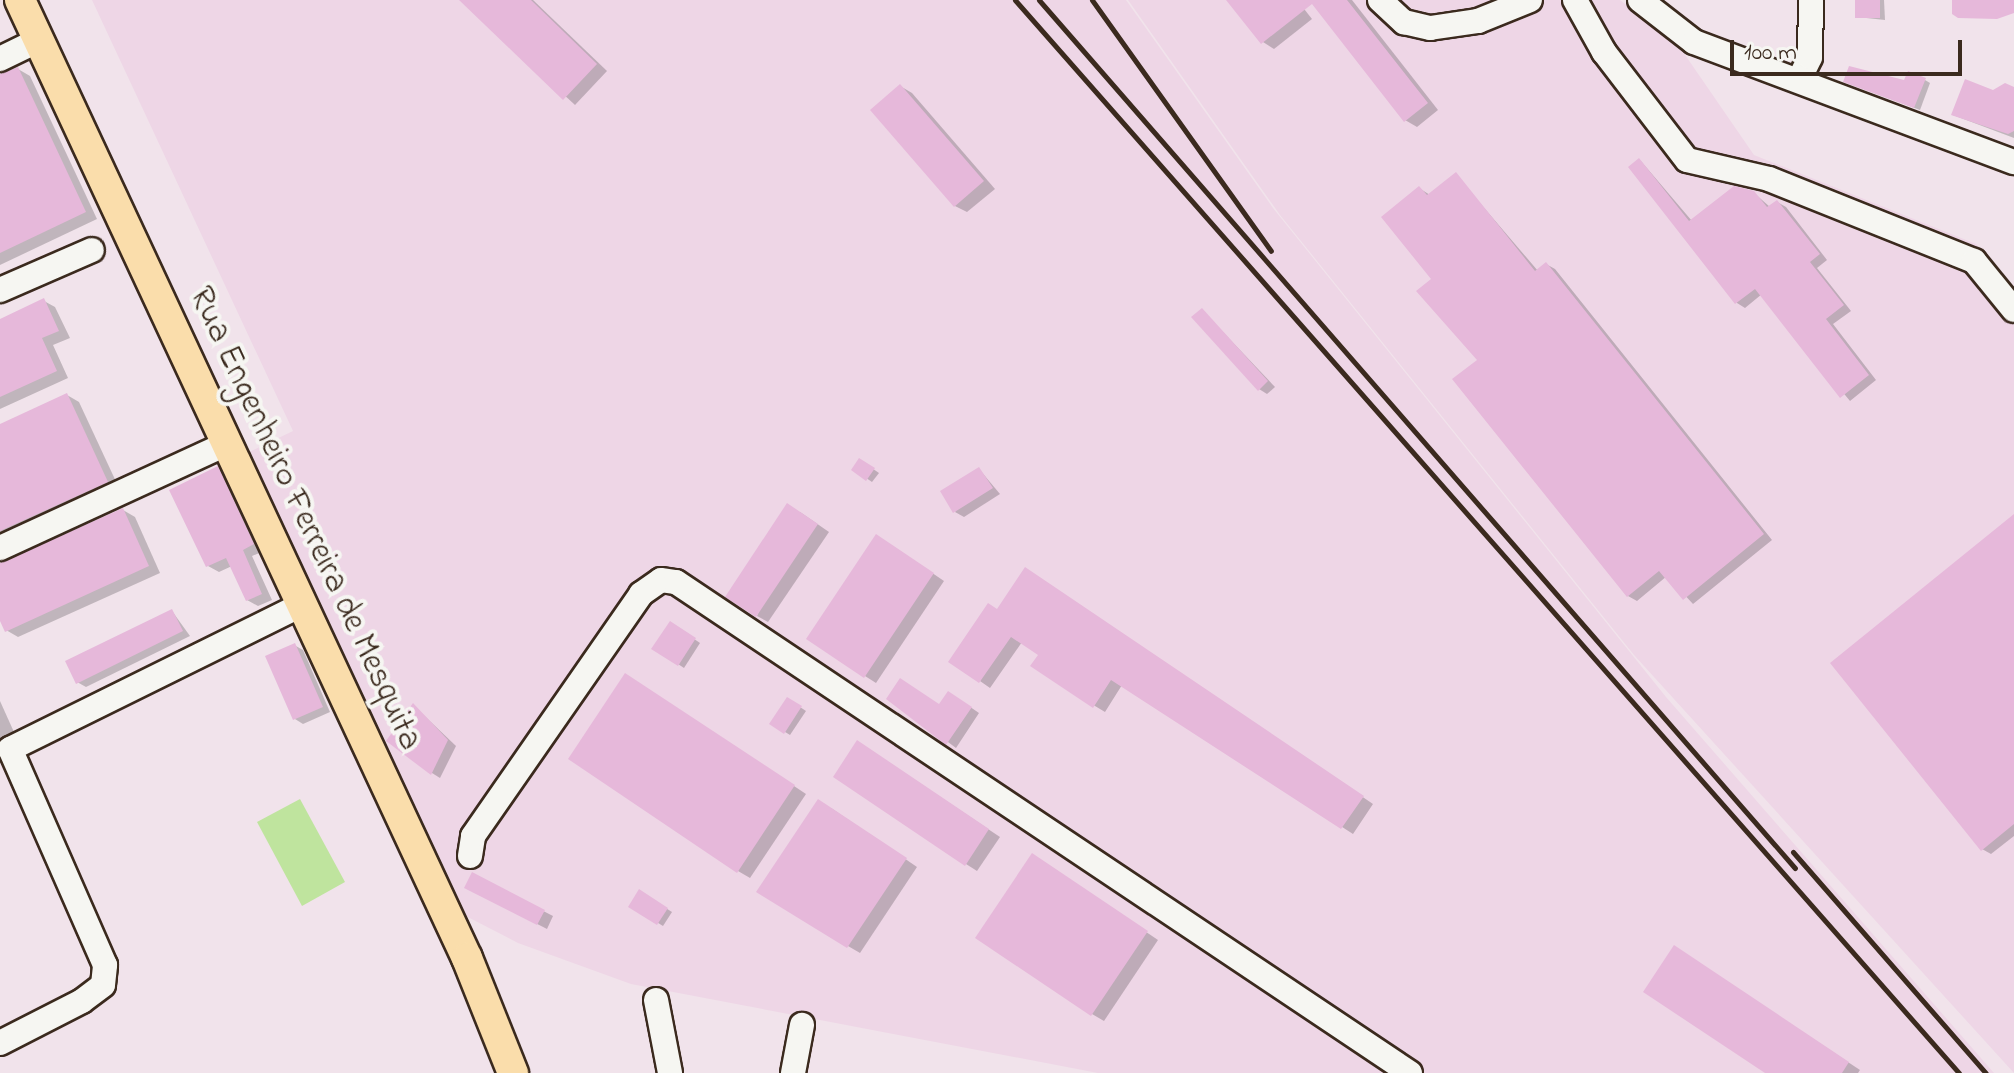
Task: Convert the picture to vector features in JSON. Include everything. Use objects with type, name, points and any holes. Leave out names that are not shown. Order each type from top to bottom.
[{"type":"main road","name":"Rua Engenheiro Ferreira de Mesquita","points":[[20,0],[467,958],[513,1073]]},
{"type":"street","points":[[1380,0],[1404,22],[1430,28],[1478,21],[1530,0]]},
{"type":"street","points":[[1575,0],[1604,52],[1687,160],[1769,179],[1974,261],[2014,310]]},
{"type":"street","points":[[1790,77],[1796,0]]},
{"type":"street","points":[[1790,77],[1810,57],[1811,0]]},
{"type":"street","points":[[1653,5],[1694,42],[2014,162]]},
{"type":"street","points":[[0,59],[39,40]]},
{"type":"street","points":[[0,290],[92,250]]},
{"type":"street","points":[[0,548],[226,444]]},
{"type":"street","points":[[470,856],[473,836],[641,594],[661,580],[676,582],[1410,1073]]},
{"type":"street","points":[[0,1043],[82,1001],[103,985],[105,965],[5,751],[302,605]]},
{"type":"street","points":[[656,1000],[670,1073]]},
{"type":"street","points":[[793,1073],[802,1025]]},
{"type":"shaded area","points":[[92,0],[1126,0],[1273,208],[1666,697],[1994,1073],[1098,1073],[631,984],[518,943],[458,912],[245,454],[293,431]]},
{"type":"shaded area","points":[[1128,0],[1620,0],[1681,49],[1754,155],[1976,244],[2014,292],[2014,1073],[1634,655],[1280,215]]},
{"type":"green space","points":[[300,799],[345,882],[302,906],[257,822]]},
{"type":"building","points":[[459,0],[531,0],[597,64],[563,100]]},
{"type":"building","points":[[1226,0],[1347,0],[1428,103],[1404,122],[1312,4],[1261,44]]},
{"type":"building","points":[[1855,0],[1880,0],[1880,18],[1855,18]]},
{"type":"building","points":[[1952,0],[2014,0],[2014,13],[1997,19],[1958,18],[1952,14]]},
{"type":"building","points":[[1849,66],[1904,80],[1908,71],[1926,78],[1914,108],[1843,82]]},
{"type":"building","points":[[18,67],[86,212],[0,253],[0,74]]},
{"type":"building","points":[[1965,79],[1993,90],[2005,83],[2014,87],[2014,131],[2008,134],[1951,115]]},
{"type":"building","points":[[900,84],[984,181],[954,207],[870,110]]},
{"type":"building","points":[[1639,158],[1689,221],[1734,186],[1754,191],[1767,207],[1777,200],[1820,254],[1810,262],[1844,305],[1826,319],[1869,375],[1840,398],[1755,289],[1735,304],[1628,167]]},
{"type":"building","points":[[1456,172],[1535,271],[1546,262],[1764,534],[1683,600],[1659,571],[1627,597],[1452,379],[1477,360],[1416,291],[1431,279],[1381,217],[1419,186],[1427,195]]},
{"type":"building","points":[[44,298],[59,331],[42,338],[57,371],[0,397],[0,319]]},
{"type":"building","points":[[1202,308],[1268,381],[1258,391],[1191,317]]},
{"type":"building","points":[[67,393],[108,482],[0,531],[0,424]]},
{"type":"building","points":[[859,458],[875,468],[866,481],[851,470]]},
{"type":"building","points":[[218,466],[254,544],[243,550],[262,594],[246,601],[226,558],[206,567],[169,490]]},
{"type":"building","points":[[979,467],[993,488],[953,513],[940,491]]},
{"type":"building","points":[[787,503],[818,524],[756,617],[725,597]]},
{"type":"building","points":[[123,508],[149,566],[5,632],[0,621],[0,563]]},
{"type":"building","points":[[2014,514],[2014,824],[1981,851],[1830,663]]},
{"type":"building","points":[[876,534],[934,573],[864,678],[806,639]]},
{"type":"building","points":[[1025,567],[1364,796],[1341,829],[1111,680],[1093,708],[1030,666],[1038,655],[1011,637],[979,683],[948,662],[988,603],[997,609]]},
{"type":"building","points":[[172,609],[183,631],[76,684],[65,661]]},
{"type":"building","points":[[670,621],[696,638],[678,666],[651,649]]},
{"type":"building","points":[[295,643],[323,707],[293,720],[265,656]]},
{"type":"building","points":[[625,673],[795,785],[737,873],[568,759]]},
{"type":"building","points":[[900,678],[939,704],[948,691],[972,707],[946,745],[886,699]]},
{"type":"building","points":[[787,697],[802,706],[784,734],[769,724]]},
{"type":"building","points":[[413,703],[448,740],[431,775],[386,741]]},
{"type":"building","points":[[857,740],[989,829],[965,866],[833,777]]},
{"type":"building","points":[[818,799],[907,858],[847,948],[756,892]]},
{"type":"building","points":[[1032,853],[1148,931],[1091,1016],[975,938]]},
{"type":"building","points":[[472,872],[545,910],[537,925],[464,888]]},
{"type":"building","points":[[639,889],[668,908],[657,925],[628,907]]},
{"type":"building","points":[[1674,945],[1849,1062],[1842,1073],[1765,1073],[1643,992]]},
{"type":"railway","points":[[1015,0],[1959,1073]]},
{"type":"railway","points":[[1039,0],[1795,868]]},
{"type":"railway","points":[[1092,0],[1271,251]]},
{"type":"railway","points":[[1793,852],[1986,1073]]}]
